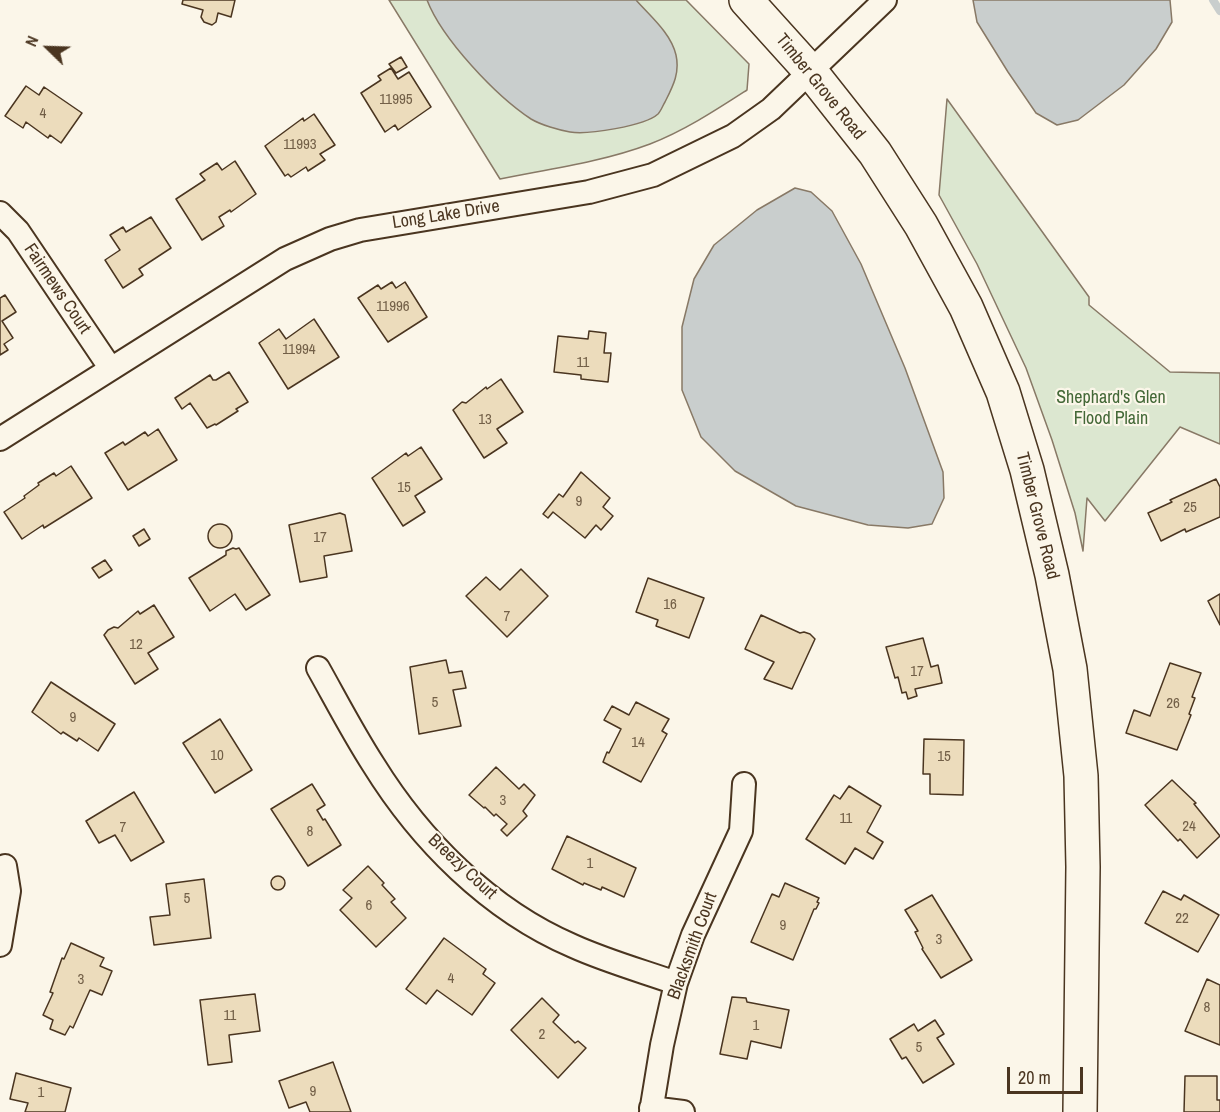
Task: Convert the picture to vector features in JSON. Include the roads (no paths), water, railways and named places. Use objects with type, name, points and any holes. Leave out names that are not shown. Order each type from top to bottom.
[{"type":"street","name":"Timber Grove Road","points":[[746,0],[811,72],[875,153],[921,225],[966,307],[1003,392],[1027,470],[1052,575],[1070,669],[1081,776],[1083,867],[1080,1112]]},
{"type":"street","name":"Long Lake Drive","points":[[0,439],[285,259],[330,239],[360,230],[589,192],[653,175],[732,136],[771,109],[885,0]]},
{"type":"street","name":"Fairmews Court","points":[[0,213],[18,231],[111,369]]},
{"type":"street","name":"Breezy Court","points":[[318,668],[373,764],[402,806],[434,845],[466,876],[503,905],[563,941],[610,961],[676,982]]},
{"type":"street","name":"Blacksmith Court","points":[[651,1110],[676,982],[693,934],[741,831],[744,784]]},
{"type":"street","points":[[0,945],[9,891],[5,866]]},
{"type":"street","points":[[651,1110],[682,1112]]},
{"type":"waterway","points":[[1213,0],[1220,11]]},
{"type":"park label","name":"Shephard's Glen Flood Plain","points":[[1111,408]]}]
